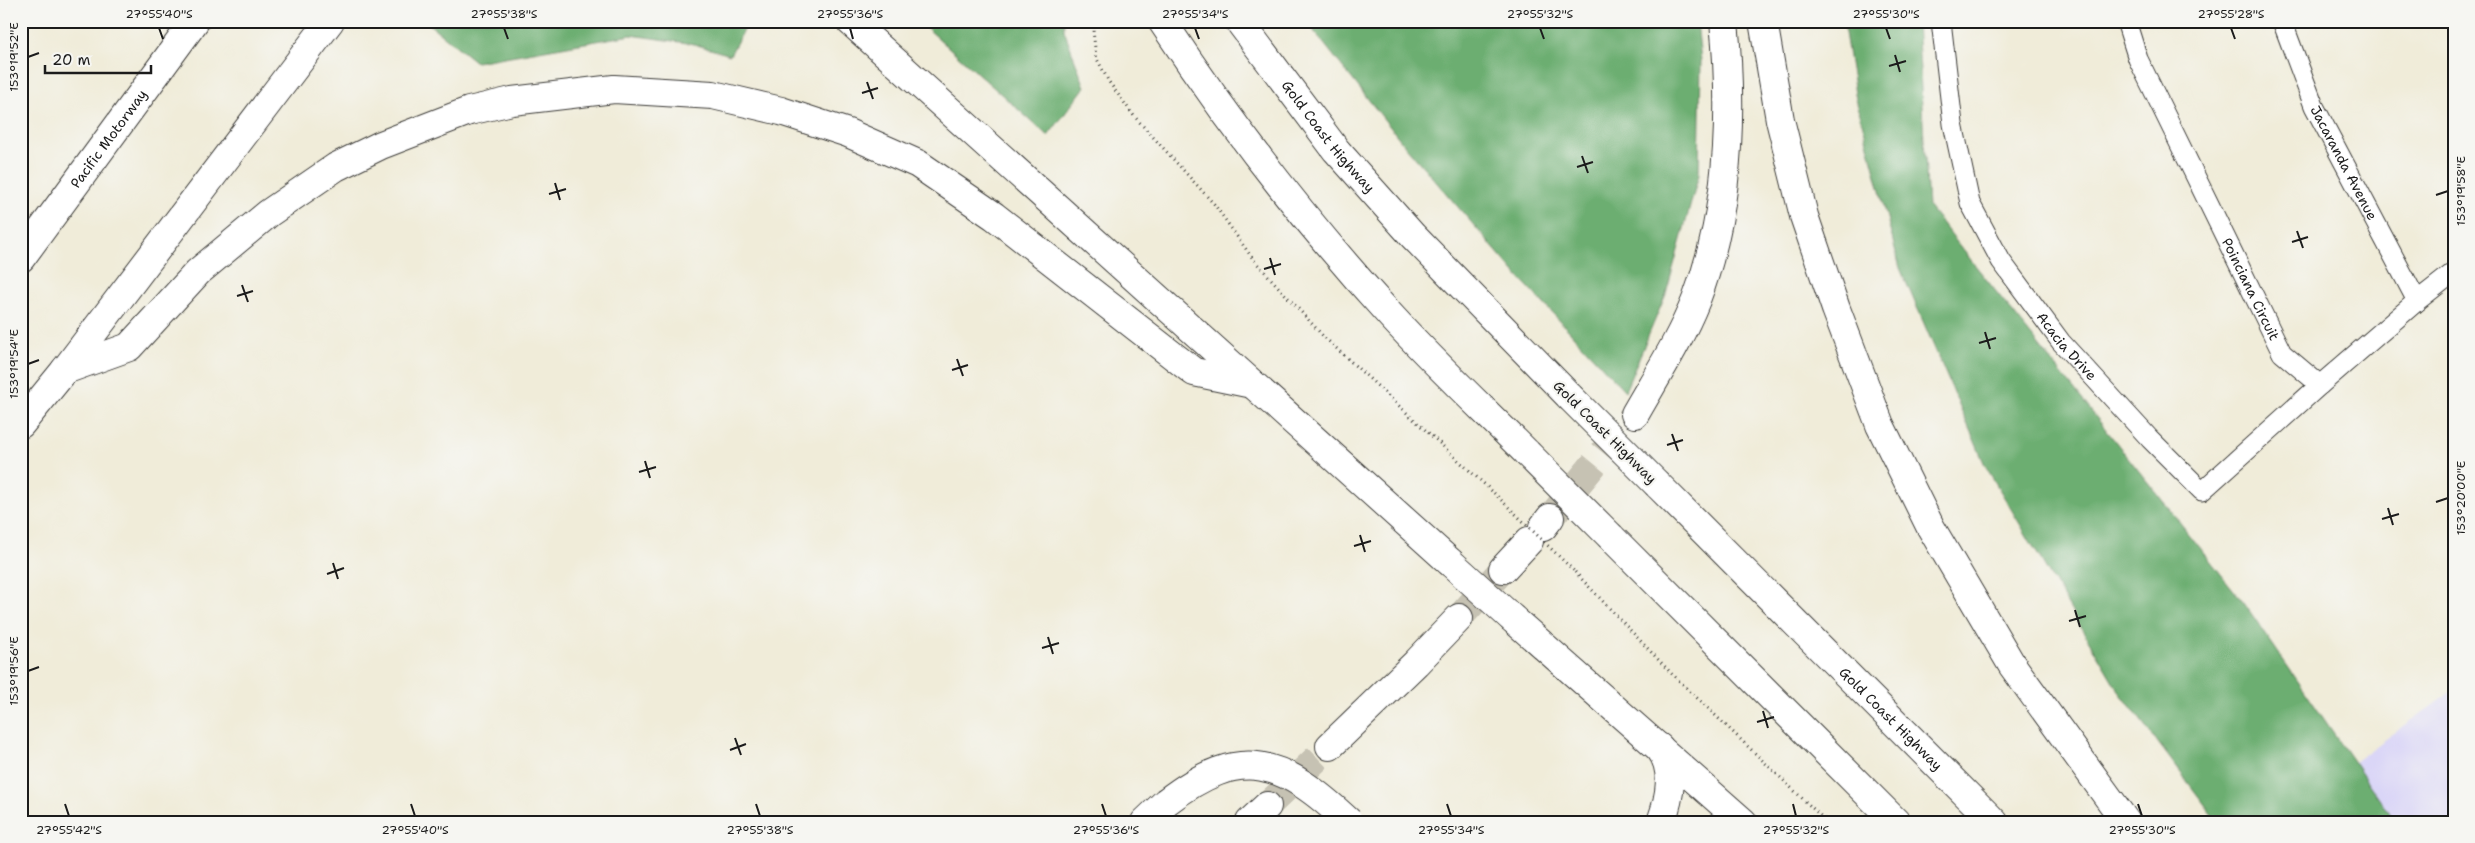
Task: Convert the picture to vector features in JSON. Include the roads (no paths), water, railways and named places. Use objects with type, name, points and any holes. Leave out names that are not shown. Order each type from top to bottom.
[{"type":"highway","name":"Pacific Motorway","points":[[21,258],[195,21]]},
{"type":"highway","points":[[21,424],[65,370],[330,21]]},
{"type":"highway","points":[[850,21],[1513,619],[1743,822]]},
{"type":"highway","points":[[1162,21],[1257,157],[1316,230],[1392,316],[1896,822]]},
{"type":"highway","name":"Gold Coast Highway","points":[[1240,21],[1342,157],[1412,236],[1994,822]]},
{"type":"highway","points":[[1635,414],[1677,341],[1696,300],[1714,238],[1722,198],[1728,140],[1728,69],[1724,21]]},
{"type":"highway","points":[[1763,21],[1780,120],[1804,216],[1836,309],[1880,426],[1934,535],[2012,666],[2126,822]]},
{"type":"highway","points":[[65,370],[129,347],[205,266],[269,213],[343,164],[381,144],[469,111],[512,102],[614,89],[713,95],[781,111],[848,133],[918,164],[994,216],[1194,372],[1252,384]]},
{"type":"highway","points":[[1503,569],[1541,529]]},
{"type":"highway","points":[[1330,746],[1459,618]]},
{"type":"highway","points":[[1654,742],[1667,760],[1670,775],[1668,798],[1661,822]]},
{"type":"highway","points":[[1145,822],[1166,802],[1191,784],[1218,770],[1244,764],[1264,766],[1301,784],[1349,822]]},
{"type":"lane","name":"Acacia Drive","points":[[1941,21],[1953,124],[1970,203],[2001,261],[2061,342],[2150,439],[2202,490],[2320,385]]},
{"type":"lane","name":"Poinciana Circuit","points":[[2126,21],[2138,59],[2282,353],[2320,385]]},
{"type":"lane","name":"Jacaranda Avenue","points":[[2282,21],[2314,106],[2417,301]]},
{"type":"lane","points":[[2320,385],[2417,301],[2454,272]]},
{"type":"tunnel","points":[[1550,518],[1635,414]]},
{"type":"tunnel","points":[[1459,618],[1503,569]]},
{"type":"tunnel","points":[[1267,806],[1330,746]]}]
